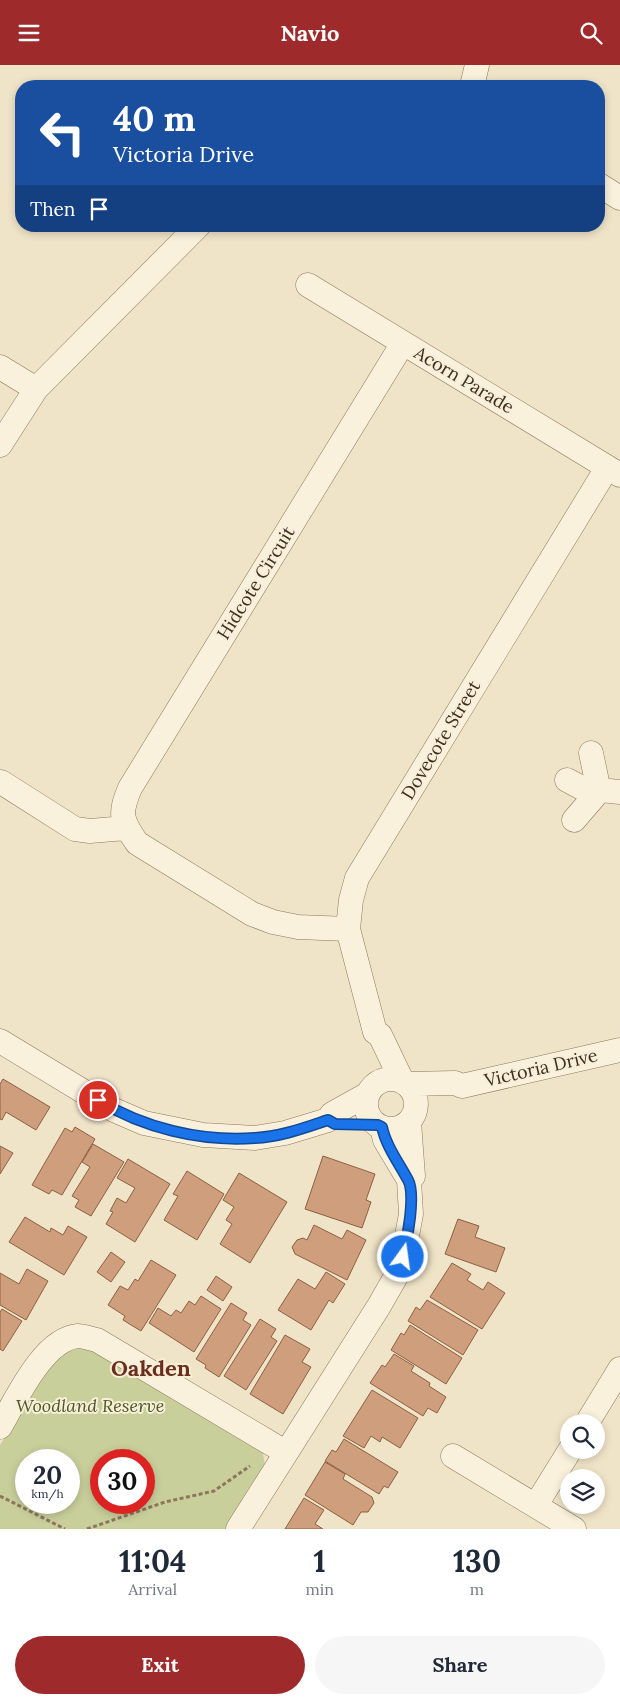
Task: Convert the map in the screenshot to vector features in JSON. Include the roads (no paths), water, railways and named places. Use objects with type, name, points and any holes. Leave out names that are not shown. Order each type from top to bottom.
[{"type":"street","points":[[473,80],[476,65]]},
{"type":"street","points":[[605,189],[620,198]]},
{"type":"street","points":[[0,445],[36,389],[192,232]]},
{"type":"street","name":"Acorn Parade","points":[[308,285],[614,472]]},
{"type":"street","name":"Hidcote Circuit","points":[[126,828],[122,808],[130,788],[403,343]]},
{"type":"street","points":[[0,367],[36,389]]},
{"type":"street","name":"Dovecote Street","points":[[369,1092],[373,1058],[371,1040],[374,1032],[348,929],[351,900],[357,878],[614,472]]},
{"type":"street","points":[[592,753],[610,791]]},
{"type":"street","points":[[567,780],[582,788],[610,791]]},
{"type":"street","points":[[1,782],[75,829],[90,831],[126,828],[137,843],[252,914],[274,922],[298,927],[348,929]]},
{"type":"street","points":[[574,820],[610,791]]},
{"type":"street","name":"Dovecote Street","points":[[374,1032],[380,1035],[404,1082]]},
{"type":"street","points":[[0,1041],[114,1110],[144,1123],[203,1135],[255,1138],[286,1133],[328,1120],[332,1114],[369,1092],[384,1079],[404,1082],[416,1098],[411,1118],[413,1176],[409,1180]]},
{"type":"street","name":"Victoria Drive","points":[[404,1082],[456,1083],[462,1086],[620,1049]]},
{"type":"street","name":"Victoria Drive","points":[[411,1118],[439,1098],[457,1093],[462,1086]]},
{"type":"street","points":[[238,1529],[395,1278],[409,1234],[411,1214],[409,1180],[385,1139],[380,1126],[367,1111],[366,1103],[369,1092]]},
{"type":"street","points":[[328,1120],[335,1124],[396,1128],[411,1118]]},
{"type":"street","points":[[0,1427],[40,1361],[55,1345],[79,1336],[97,1340],[285,1452]]},
{"type":"street","points":[[592,1414],[620,1369]]},
{"type":"street","points":[[453,1456],[574,1529]]},
{"type":"street","points":[[536,1505],[564,1459]]},
{"type":"district","name":"Oakden","points":[[151,1368]]},
{"type":"park label","name":"Woodland Reserve","points":[[90,1406]]}]
